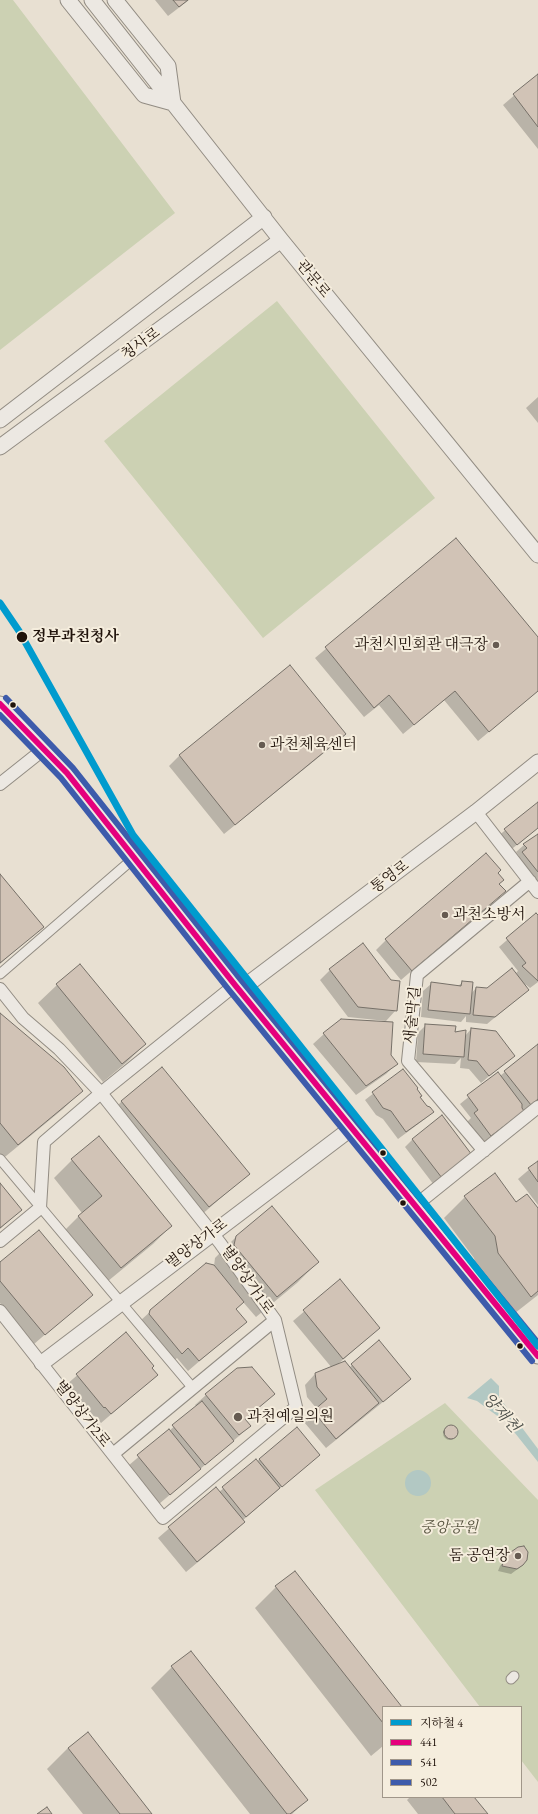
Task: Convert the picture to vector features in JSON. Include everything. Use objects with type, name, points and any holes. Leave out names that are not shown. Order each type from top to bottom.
[{"type":"street","points":[[68,0],[144,95],[173,103],[168,66],[115,0]]},
{"type":"street","name":"관문로","points":[[92,0],[281,240],[538,555]]},
{"type":"street","name":"청사로","points":[[0,420],[264,217]]},
{"type":"street","name":"청사로","points":[[0,447],[281,240]]},
{"type":"street","points":[[0,704],[67,773],[238,987],[538,1356]]},
{"type":"street","points":[[0,784],[44,749]]},
{"type":"street","name":"통영로","points":[[238,987],[476,812],[538,762]]},
{"type":"street","points":[[476,812],[538,892]]},
{"type":"street","points":[[0,974],[134,858]]},
{"type":"street","name":"새술막길","points":[[484,1151],[408,1061],[417,975],[530,881]]},
{"type":"street","points":[[0,1241],[40,1208],[44,1142],[101,1093],[238,987]]},
{"type":"street","name":"별양상가1로","points":[[0,989],[23,1018],[59,1049],[101,1093],[212,1232],[275,1320],[296,1407],[163,1518]]},
{"type":"street","points":[[416,1205],[538,1107]]},
{"type":"street","name":"별양상가로","points":[[42,1363],[212,1232],[353,1127]]},
{"type":"street","points":[[0,1159],[192,1387]]},
{"type":"street","name":"별양상가2로","points":[[0,1311],[163,1518]]},
{"type":"street","points":[[113,1454],[192,1387],[275,1320]]},
{"type":"green space","points":[[0,0],[13,0],[175,213],[0,350]]},
{"type":"green space","points":[[277,301],[435,498],[263,638],[104,441]]},
{"type":"green space","name":"중앙공원","points":[[445,1403],[538,1500],[538,1782],[522,1761],[522,1706],[479,1706],[315,1490]]},
{"type":"water","name":"양재천","points":[[491,1378],[499,1386],[499,1397],[538,1449],[538,1462],[507,1423],[477,1401],[467,1398]]},
{"type":"water","points":[[418,1470],[427,1474],[431,1483],[427,1492],[418,1496],[409,1492],[405,1483],[409,1474]]},
{"type":"building","points":[[173,0],[188,0],[179,7]]},
{"type":"building","points":[[538,74],[538,127],[513,94]]},
{"type":"building","points":[[456,538],[538,637],[538,691],[489,732],[455,691],[414,725],[389,695],[374,708],[325,647]]},
{"type":"building","name":"과천체육센터","points":[[290,665],[346,734],[235,825],[179,755]]},
{"type":"building","points":[[538,802],[538,828],[517,845],[504,829]]},
{"type":"building","points":[[538,834],[538,872],[522,852],[527,848],[523,844]]},
{"type":"building","name":"과천소방서","points":[[486,853],[501,870],[498,873],[504,880],[499,884],[506,891],[412,971],[385,939]]},
{"type":"building","points":[[0,874],[44,927],[0,963]]},
{"type":"building","points":[[536,913],[538,915],[538,981],[522,966],[526,963],[506,938]]},
{"type":"building","points":[[363,943],[391,980],[400,981],[397,1011],[358,1007],[329,969]]},
{"type":"building","points":[[80,964],[146,1044],[122,1064],[56,984]]},
{"type":"building","points":[[512,968],[529,990],[495,1017],[473,1015],[476,987],[487,988]]},
{"type":"building","points":[[462,981],[473,982],[470,1014],[428,1010],[431,982],[461,986]]},
{"type":"building","points":[[0,1013],[64,1067],[83,1091],[18,1145],[0,1123]]},
{"type":"building","points":[[341,1019],[393,1022],[391,1055],[398,1064],[366,1086],[323,1033]]},
{"type":"building","points":[[425,1024],[456,1026],[455,1032],[466,1030],[464,1057],[423,1054]]},
{"type":"building","points":[[471,1028],[496,1031],[515,1056],[489,1076],[477,1061],[468,1060]]},
{"type":"building","points":[[538,1044],[538,1099],[531,1105],[504,1071]]},
{"type":"building","points":[[162,1067],[250,1174],[209,1207],[121,1101]]},
{"type":"building","points":[[403,1069],[418,1088],[417,1089],[422,1096],[420,1097],[434,1112],[406,1132],[391,1111],[383,1108],[372,1092]]},
{"type":"building","points":[[498,1072],[522,1104],[524,1111],[491,1136],[474,1113],[478,1110],[467,1095]]},
{"type":"building","points":[[442,1115],[472,1155],[442,1178],[412,1139]]},
{"type":"building","points":[[99,1136],[172,1226],[121,1268],[78,1216],[102,1196],[71,1159]]},
{"type":"building","points":[[538,1161],[538,1182],[528,1168]]},
{"type":"building","points":[[495,1173],[516,1202],[527,1194],[538,1208],[538,1291],[531,1297],[498,1253],[495,1236],[464,1196]]},
{"type":"building","points":[[0,1183],[22,1210],[0,1228]]},
{"type":"building","points":[[272,1206],[319,1262],[277,1297],[234,1245],[236,1236]]},
{"type":"building","points":[[39,1230],[93,1295],[45,1335],[0,1281],[0,1262]]},
{"type":"building","points":[[206,1263],[214,1265],[244,1302],[236,1309],[247,1322],[199,1361],[188,1348],[182,1354],[149,1314],[150,1310]]},
{"type":"building","points":[[340,1279],[380,1328],[343,1359],[303,1310]]},
{"type":"building","points":[[126,1332],[154,1366],[152,1368],[158,1375],[111,1414],[105,1407],[104,1408],[76,1374]]},
{"type":"building","points":[[379,1340],[411,1379],[383,1402],[351,1364]]},
{"type":"building","points":[[345,1361],[379,1403],[336,1439],[313,1411],[327,1399],[317,1387],[315,1373]]},
{"type":"building","points":[[252,1367],[275,1394],[245,1419],[251,1426],[239,1435],[205,1394],[237,1368]]},
{"type":"building","points":[[202,1401],[234,1441],[205,1465],[172,1425]]},
{"type":"building","points":[[451,1425],[456,1427],[458,1432],[456,1437],[451,1439],[446,1437],[444,1432],[446,1427]]},
{"type":"building","points":[[297,1427],[320,1455],[282,1487],[259,1459]]},
{"type":"building","points":[[169,1429],[201,1469],[170,1495],[137,1455]]},
{"type":"building","points":[[256,1459],[280,1488],[246,1517],[222,1487]]},
{"type":"building","points":[[216,1487],[245,1522],[197,1562],[168,1527]]},
{"type":"building","name":"돔 공연장","points":[[524,1546],[528,1552],[527,1560],[523,1565],[517,1569],[502,1566],[504,1559],[511,1552],[518,1547]]},
{"type":"building","points":[[295,1571],[401,1706],[382,1706],[382,1722],[275,1586]]},
{"type":"building","points":[[191,1651],[308,1800],[290,1814],[287,1814],[171,1666]]},
{"type":"building","points":[[88,1732],[152,1814],[120,1814],[68,1748]]},
{"type":"building","points":[[443,1798],[475,1798],[488,1814],[455,1814]]},
{"type":"building","points":[[47,1807],[52,1814],[37,1814]]},
{"type":"metro line","name":"4","points":[[0,603],[19,631],[133,835],[538,1346]]},
{"type":"transit line","name":"502","points":[[6,698],[73,768],[241,980],[538,1343]]},
{"type":"transit line","name":"441","points":[[0,704],[67,773],[235,985],[538,1356]]},
{"type":"transit line","name":"541","points":[[0,715],[61,778],[229,990],[532,1361]]},
{"type":"place","name":"정부과천청사","points":[[22,637]]},
{"type":"place","name":"과천시민회관 대극장","points":[[496,645]]},
{"type":"place","name":"과천체육센터","points":[[262,745]]},
{"type":"place","name":"과천소방서","points":[[445,915]]},
{"type":"place","name":"과천예일의원","points":[[238,1417]]},
{"type":"place","name":"돔 공연장","points":[[518,1556]]}]
